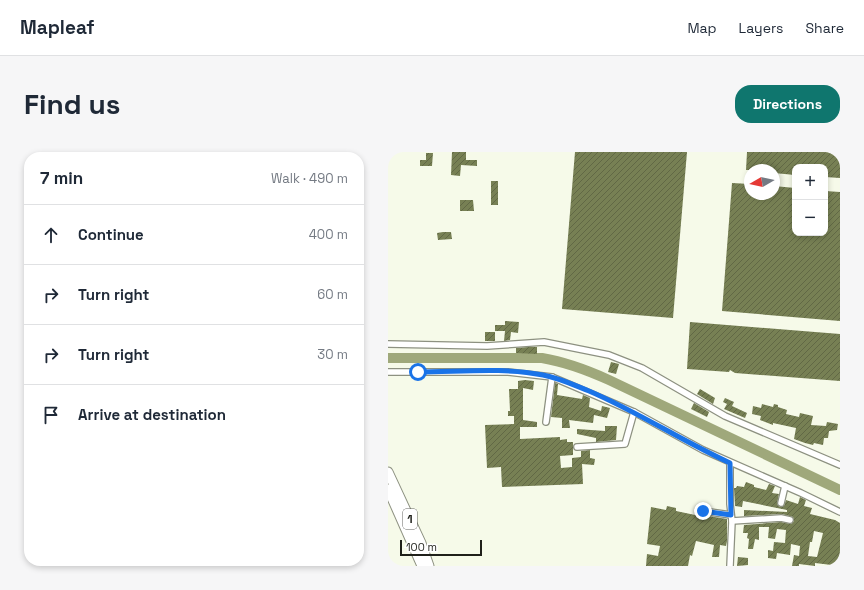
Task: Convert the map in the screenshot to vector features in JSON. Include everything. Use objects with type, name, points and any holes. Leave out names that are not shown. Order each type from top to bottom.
[{"type":"highway","name":"1","points":[[388,472],[421,543],[429,566]]},
{"type":"highway","name":"1","points":[[388,489],[422,566]]},
{"type":"street","points":[[388,344],[487,346],[544,342],[610,355],[642,368],[725,416],[840,465]]},
{"type":"street","points":[[388,372],[508,372],[552,377],[634,412],[703,450],[786,486],[840,512]]},
{"type":"street","points":[[546,422],[552,377]]},
{"type":"street","points":[[577,447],[625,444],[634,412]]},
{"type":"street","points":[[730,463],[732,518],[730,566]]},
{"type":"street","points":[[781,503],[786,486]]},
{"type":"street","points":[[703,511],[732,518],[781,518],[790,520]]},
{"type":"building","points":[[452,152],[466,152],[466,160],[477,160],[477,166],[461,165],[460,176],[451,175]]},
{"type":"building","points":[[575,152],[687,152],[673,318],[562,309]]},
{"type":"building","points":[[747,152],[840,152],[840,178],[828,177],[828,164],[792,164],[792,175],[780,174],[780,164],[746,164]]},
{"type":"building","points":[[426,153],[433,153],[432,166],[420,166],[420,160],[426,160]]},
{"type":"building","points":[[491,181],[498,181],[498,205],[491,205]]},
{"type":"building","points":[[732,183],[744,184],[744,200],[780,200],[780,187],[792,188],[792,236],[828,236],[828,191],[840,192],[840,321],[722,311]]},
{"type":"building","points":[[460,200],[473,200],[474,211],[460,211]]},
{"type":"building","points":[[451,232],[452,239],[438,240],[437,233]]},
{"type":"building","points":[[505,321],[519,322],[518,333],[511,332],[510,340],[504,341],[505,331],[495,331],[495,325],[505,325]]},
{"type":"building","points":[[690,322],[840,334],[840,381],[735,373],[730,370],[729,372],[687,369]]},
{"type":"building","points":[[485,332],[495,332],[495,341],[485,341]]},
{"type":"building","points":[[537,347],[537,354],[516,353],[516,348]]},
{"type":"building","points":[[611,362],[619,364],[616,374],[608,372]]},
{"type":"building","points":[[518,381],[534,381],[533,390],[523,388],[523,420],[537,422],[537,427],[520,427],[520,439],[560,437],[560,440],[567,439],[567,442],[573,442],[573,455],[560,456],[561,468],[572,467],[572,458],[581,457],[581,451],[590,450],[590,458],[595,459],[594,465],[582,464],[583,484],[502,487],[501,467],[487,468],[485,425],[514,424],[514,416],[508,416],[508,411],[510,411],[509,389],[518,389]]},
{"type":"building","points":[[555,383],[558,384],[557,395],[582,399],[583,395],[590,398],[589,407],[601,411],[602,406],[610,408],[607,418],[594,415],[593,423],[569,420],[570,428],[562,428],[562,418],[551,417]]},
{"type":"building","points":[[700,389],[715,398],[713,404],[697,394]]},
{"type":"building","points":[[725,398],[734,402],[732,406],[747,413],[745,418],[724,409],[727,404],[723,402]]},
{"type":"building","points":[[694,403],[709,412],[707,417],[691,409]]},
{"type":"building","points":[[762,404],[773,407],[774,404],[778,405],[778,407],[787,410],[786,414],[799,417],[800,413],[813,416],[811,425],[826,426],[827,422],[838,424],[837,430],[829,431],[828,438],[824,438],[823,445],[805,443],[794,439],[796,428],[773,423],[773,425],[760,420],[761,416],[752,414],[753,406],[761,408]]},
{"type":"building","points":[[605,426],[617,426],[616,440],[596,442],[596,438],[577,434],[577,429],[605,431]]},
{"type":"building","points":[[746,482],[754,485],[754,487],[766,490],[769,484],[775,486],[772,493],[779,494],[777,504],[780,507],[784,506],[786,500],[798,504],[800,497],[806,500],[804,506],[812,508],[810,514],[835,520],[840,523],[840,566],[815,563],[815,566],[799,564],[799,566],[792,566],[794,555],[799,556],[800,546],[791,544],[790,555],[777,553],[776,559],[768,558],[768,550],[773,551],[774,542],[785,543],[786,530],[777,529],[775,539],[768,538],[769,527],[759,527],[759,540],[755,539],[753,549],[748,549],[748,533],[743,533],[744,525],[781,522],[791,524],[794,521],[793,517],[782,514],[744,516],[744,510],[787,512],[787,510],[743,501],[742,507],[735,506],[734,488],[737,486],[744,487]],"holes":[[[814,531],[823,533],[817,557],[808,556],[810,542],[812,542]]]},
{"type":"building","points":[[667,506],[676,508],[676,511],[695,515],[695,512],[699,512],[702,515],[727,519],[726,546],[720,545],[719,557],[712,557],[714,545],[696,541],[692,556],[690,555],[688,566],[646,566],[647,554],[658,556],[660,546],[647,544],[651,507],[666,510]]},
{"type":"building","points":[[738,557],[748,558],[748,565],[737,566]]},
{"type":"waterway","points":[[388,358],[542,358],[568,364],[609,380],[840,490]]},
{"type":"route","points":[[418,372],[490,371],[543,375],[578,387],[634,412],[680,438],[730,463],[731,515],[703,511]]}]
